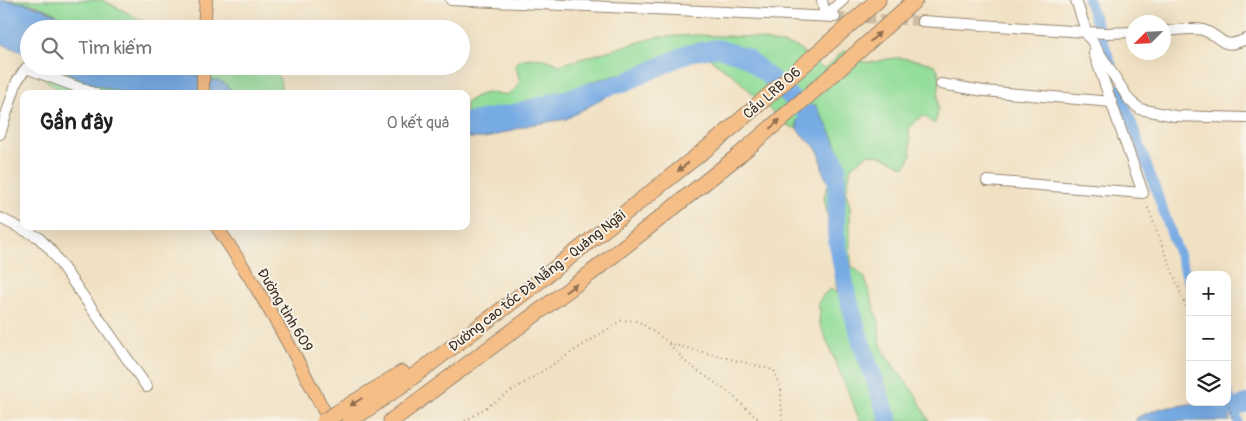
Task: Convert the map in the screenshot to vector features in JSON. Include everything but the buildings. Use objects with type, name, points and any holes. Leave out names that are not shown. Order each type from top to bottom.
[{"type":"highway","name":"Cầu LRB 06","points":[[721,137],[878,0]]},
{"type":"highway","name":"Cầu LRB 06","points":[[738,156],[838,70],[915,0]]},
{"type":"highway","name":"Đường cao tốc Đà Nẵng - Quảng Ngãi","points":[[334,417],[528,289],[721,137]]},
{"type":"highway","name":"Đường cao tốc Đà Nẵng - Quảng Ngãi","points":[[391,421],[591,273],[738,156]]},
{"type":"highway","points":[[405,421],[544,308]]},
{"type":"main road","points":[[205,20],[206,0]]},
{"type":"main road","points":[[203,75],[203,90]]},
{"type":"main road","name":"Đường tỉnh 609","points":[[219,230],[334,417]]},
{"type":"street","points":[[451,0],[836,17]]},
{"type":"street","points":[[822,0],[824,16]]},
{"type":"street","points":[[824,16],[843,0]]},
{"type":"street","points":[[987,181],[1143,193],[1089,32],[1076,0]]},
{"type":"street","points":[[922,21],[1106,33],[1126,32]]},
{"type":"street","points":[[1171,31],[1202,30],[1226,44],[1246,39]]},
{"type":"street","points":[[1089,32],[1109,70],[1130,100],[1140,109],[1175,116],[1246,118]]},
{"type":"street","points":[[0,134],[17,81],[21,75]]},
{"type":"street","points":[[45,75],[85,90]]},
{"type":"street","points":[[941,84],[994,92],[1112,102]]},
{"type":"street","points":[[0,218],[20,228]]},
{"type":"street","points":[[24,230],[38,237],[50,249],[147,387]]},
{"type":"path","points":[[1143,193],[1190,316]]},
{"type":"path","points":[[465,421],[622,320],[638,321],[668,342],[688,364],[730,394],[760,421]]},
{"type":"path","points":[[668,342],[774,370],[780,390],[782,421]]},
{"type":"path","points":[[1228,406],[1234,421]]},
{"type":"green space","points":[[4,0],[102,0],[142,20],[66,20],[49,10],[33,4]]},
{"type":"green space","points":[[697,35],[749,37],[797,47],[823,68],[842,52],[850,51],[860,61],[872,62],[902,58],[917,60],[934,65],[937,68],[940,79],[936,120],[934,124],[924,116],[917,120],[909,129],[911,156],[905,167],[882,156],[868,154],[851,167],[846,193],[850,206],[852,268],[855,268],[865,278],[879,323],[880,342],[886,356],[917,397],[929,421],[860,421],[819,322],[820,312],[818,303],[825,293],[831,289],[837,294],[832,241],[824,197],[828,185],[834,184],[840,171],[828,129],[822,118],[797,120],[797,129],[785,124],[733,75],[709,58],[689,53],[700,48],[586,84],[540,110],[470,119],[470,100],[478,95],[486,93],[508,94],[514,90],[520,82],[516,66],[518,60],[539,58],[559,65],[657,37]]},
{"type":"green space","points":[[40,75],[72,75],[91,84],[114,90],[60,90]]},
{"type":"green space","points":[[196,75],[278,75],[281,90],[230,90],[222,82]]},
{"type":"water","points":[[0,0],[33,5],[66,20],[20,20],[20,51],[0,43]]},
{"type":"water","points":[[72,75],[196,75],[222,82],[230,90],[114,90],[91,84]]},
{"type":"water","points":[[603,78],[615,85],[614,91],[604,98],[566,119],[529,125],[487,138],[470,138],[470,119],[540,110],[586,84]]},
{"type":"water","points":[[815,104],[839,153],[840,169],[834,184],[824,174],[817,149],[797,129],[797,120]]},
{"type":"water","points":[[1186,405],[1225,406],[1230,421],[1135,421],[1138,417],[1158,409]]},
{"type":"waterway","points":[[1088,0],[1114,72]]},
{"type":"waterway","points":[[470,121],[518,112],[626,82],[689,53],[717,48],[746,57],[780,86],[811,118],[818,131]]},
{"type":"waterway","points":[[1119,88],[1186,274]]},
{"type":"waterway","points":[[831,154],[837,165],[836,234],[847,294],[861,342],[889,421]]},
{"type":"waterway","points":[[1231,402],[1238,421]]},
{"type":"waterway","points":[[1234,409],[1246,403]]},
{"type":"tunnel","points":[[835,17],[922,21]]}]
